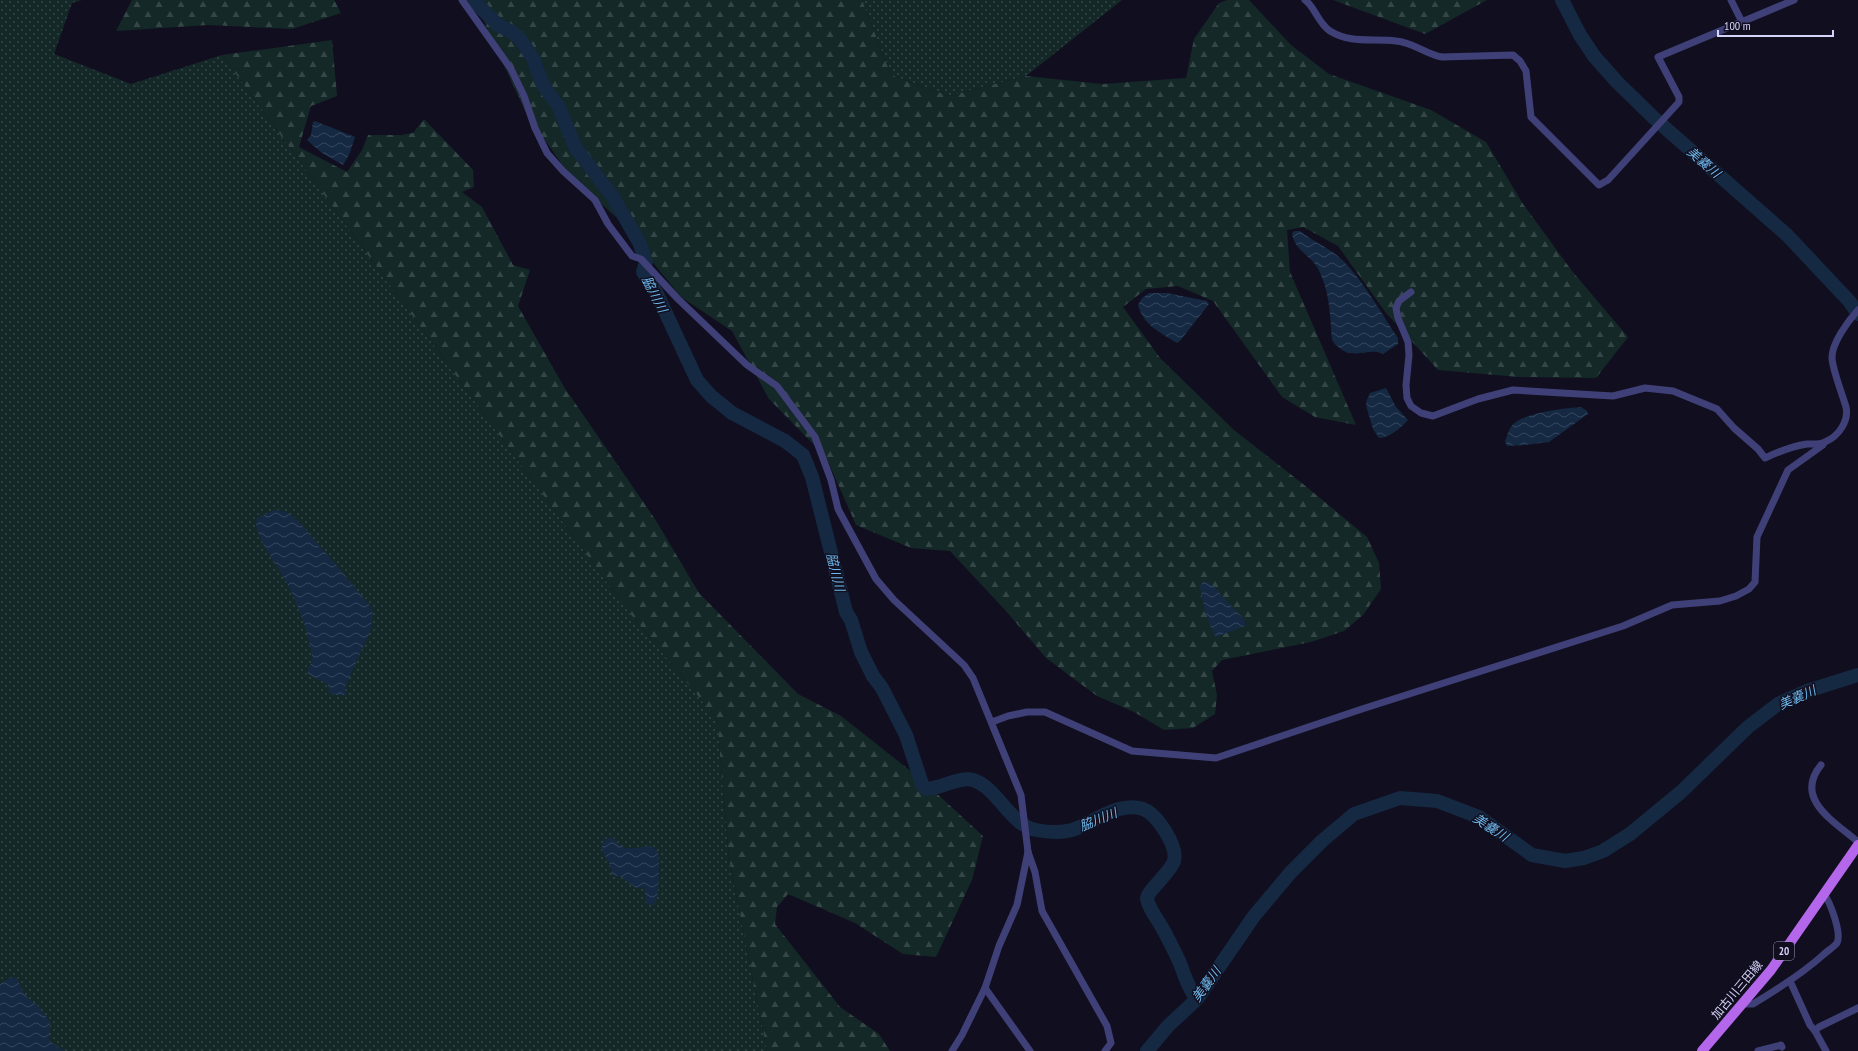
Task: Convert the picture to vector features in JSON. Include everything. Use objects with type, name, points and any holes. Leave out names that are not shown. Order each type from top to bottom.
[{"type":"main road","name":"加古川三田線","points":[[1707,1049],[1771,970],[1858,845]]},
{"type":"street","points":[[462,0],[512,69],[524,96],[535,128],[547,153],[563,171],[595,200],[608,224],[632,256],[641,259],[678,300],[747,364],[777,386],[815,437],[831,480],[838,510],[876,579],[894,600],[964,665],[973,678],[1016,781],[1022,804],[1028,852],[1035,872],[1042,911],[1107,1026],[1111,1043],[1105,1051]]},
{"type":"street","points":[[1304,0],[1319,21],[1329,30],[1343,38],[1356,40],[1396,40],[1409,43],[1431,55],[1442,57],[1514,55],[1526,71],[1531,117],[1599,185],[1608,180],[1679,102],[1679,97],[1658,57],[1794,0]]},
{"type":"street","points":[[1731,0],[1742,22]]},
{"type":"street","points":[[1410,292],[1399,301],[1396,308],[1398,318],[1408,342],[1409,355],[1406,386],[1407,398],[1411,406],[1420,413],[1433,416],[1478,399],[1514,390],[1613,396],[1646,388],[1673,391],[1717,410],[1734,428],[1758,449],[1765,458],[1805,444],[1823,443],[1835,436],[1845,424],[1848,416],[1832,358],[1837,342],[1850,318],[1858,310]]},
{"type":"street","points":[[992,722],[1008,716],[1027,712],[1045,712],[1132,751],[1216,758],[1362,709],[1623,626],[1672,605],[1720,601],[1736,596],[1749,589],[1755,582],[1757,537],[1788,470],[1823,446],[1823,443]]},
{"type":"street","points":[[1821,765],[1814,773],[1811,792],[1813,801],[1824,813],[1858,842]]},
{"type":"street","points":[[952,1051],[962,1035],[985,988],[999,946],[1017,905],[1028,852]]},
{"type":"street","points":[[1743,1004],[1753,1004],[1804,972],[1837,943],[1839,936],[1836,923],[1827,898],[1824,894]]},
{"type":"street","points":[[1790,981],[1810,1025],[1826,1051]]},
{"type":"street","points":[[985,988],[1030,1051]]},
{"type":"street","points":[[1815,1031],[1819,1027],[1858,1008]]},
{"type":"street","points":[[1758,1051],[1781,1045],[1782,1047]]},
{"type":"green space","points":[[0,0],[82,0],[72,3],[54,54],[131,84],[222,55],[628,611],[717,719],[729,858],[767,1051],[0,1051]]},
{"type":"green space","points":[[132,0],[334,0],[341,13],[292,29],[208,25],[116,31]]},
{"type":"green space","points":[[474,0],[862,0],[891,75],[949,96],[1026,76],[1102,84],[1186,78],[1194,39],[1219,3],[1227,0],[1249,0],[1291,45],[1329,74],[1431,110],[1486,142],[1523,204],[1572,271],[1628,337],[1596,378],[1519,377],[1438,370],[1386,313],[1338,246],[1303,227],[1287,230],[1290,272],[1356,425],[1315,417],[1282,397],[1213,301],[1178,286],[1146,289],[1123,307],[1160,358],[1234,430],[1367,537],[1379,563],[1381,589],[1363,615],[1344,631],[1311,642],[1222,660],[1212,671],[1217,695],[1215,714],[1193,728],[1164,730],[1134,712],[1097,696],[1046,658],[1006,611],[950,551],[911,548],[856,525],[826,457],[769,399],[732,331],[681,297],[616,217],[570,176],[525,111]]},
{"type":"green space","points":[[862,0],[1122,0],[1026,76],[949,96],[891,75]]},
{"type":"green space","points":[[1333,0],[1487,0],[1425,34]]},
{"type":"green space","points":[[332,40],[337,96],[311,106],[299,147],[347,172],[362,150],[368,135],[401,135],[413,133],[424,119],[473,170],[474,187],[462,192],[482,207],[513,265],[530,270],[518,306],[564,387],[655,519],[699,593],[798,694],[841,716],[922,780],[983,836],[972,880],[936,957],[903,954],[855,923],[788,894],[777,907],[775,924],[840,1007],[879,1034],[890,1051],[767,1051],[729,858],[717,719],[628,611],[222,55]]},
{"type":"water","points":[[315,121],[355,137],[349,155],[343,165],[322,153],[307,140],[311,135],[313,122]]},
{"type":"water","points":[[1295,231],[1300,231],[1334,253],[1343,261],[1369,293],[1398,338],[1398,344],[1383,354],[1377,352],[1352,353],[1345,352],[1332,340],[1329,303],[1325,285],[1317,267],[1299,248],[1293,239],[1292,233]]},
{"type":"water","points":[[1149,293],[1167,293],[1207,301],[1209,304],[1177,343],[1153,328],[1140,312],[1138,305],[1142,298]]},
{"type":"water","points":[[1386,388],[1396,407],[1408,420],[1395,432],[1383,438],[1379,438],[1373,429],[1366,402],[1370,393]]},
{"type":"water","points":[[1581,407],[1587,411],[1588,414],[1549,442],[1507,446],[1505,441],[1511,427],[1523,418],[1543,412]]},
{"type":"water","points":[[274,510],[289,514],[302,525],[371,607],[373,614],[370,632],[345,687],[346,695],[329,693],[328,684],[309,675],[307,672],[312,661],[312,656],[302,619],[288,585],[264,546],[256,524],[257,518]]},
{"type":"water","points":[[1204,581],[1214,587],[1242,617],[1245,621],[1245,626],[1216,637],[1208,619],[1202,599],[1200,586]]},
{"type":"water","points":[[607,838],[614,838],[617,843],[625,848],[649,846],[658,851],[658,893],[654,904],[650,905],[646,902],[644,887],[636,888],[620,876],[611,875],[610,865],[602,849],[602,846]]},
{"type":"water","points":[[11,977],[17,979],[25,995],[40,1008],[50,1022],[49,1041],[65,1051],[0,1051],[0,984]]},
{"type":"waterway","name":"脇川川","points":[[473,0],[498,25],[512,32],[521,40],[534,60],[543,85],[559,107],[575,147],[613,197],[639,242],[646,262],[643,272],[656,292],[697,380],[711,396],[732,413],[785,441],[803,455],[812,477],[846,612],[851,620],[861,652],[873,676],[882,688],[906,735],[922,784],[926,789],[956,781],[968,779],[973,780],[982,784],[989,790],[1019,821],[1027,827],[1036,830],[1059,832],[1068,831],[1080,827],[1115,810],[1124,808],[1133,807],[1149,812],[1160,824],[1170,839],[1173,847],[1174,861],[1172,866],[1150,892],[1147,899],[1179,961],[1188,985],[1197,999]]},
{"type":"waterway","name":"美嚢川","points":[[1562,0],[1580,35],[1594,56],[1617,82],[1654,118],[1787,235],[1850,302],[1858,314]]},
{"type":"waterway","name":"美嚢川","points":[[1147,1051],[1168,1026],[1197,999],[1254,916],[1291,872],[1322,841],[1354,814],[1400,798],[1437,801],[1479,817],[1532,855],[1565,861],[1584,858],[1603,851],[1630,834],[1681,792],[1748,727],[1778,704],[1807,691],[1858,675]]}]
